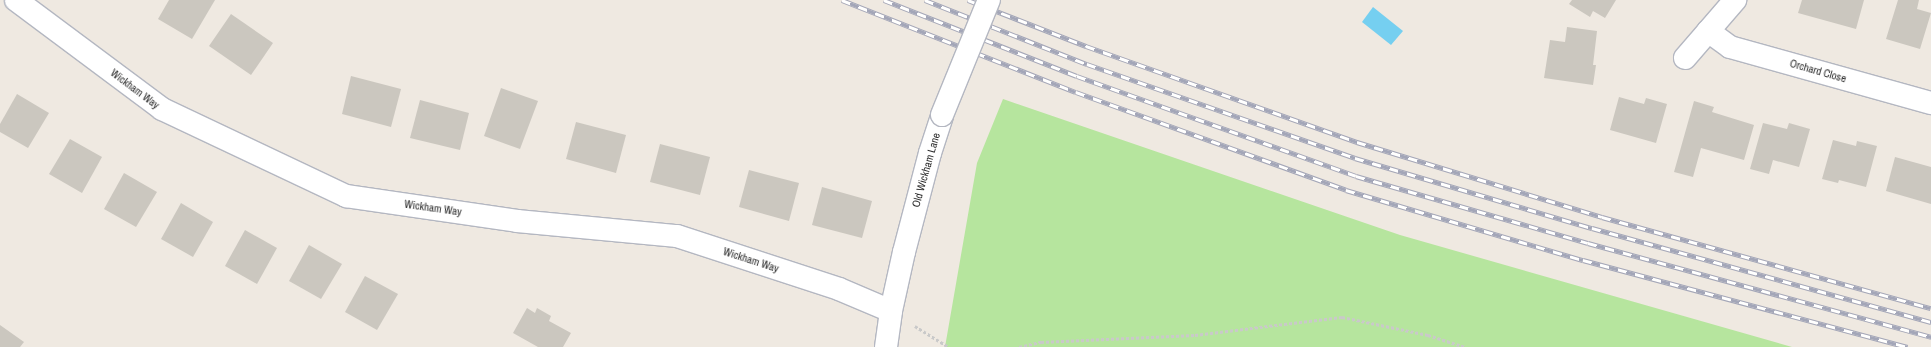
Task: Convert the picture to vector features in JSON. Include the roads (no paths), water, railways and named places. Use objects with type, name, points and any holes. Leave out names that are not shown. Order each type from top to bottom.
[{"type":"street","name":"Wickham Way","points":[[16,0],[162,109],[346,196],[517,221],[677,236],[839,289],[891,311]]},
{"type":"street","name":"Old Wickham Lane","points":[[886,347],[891,311],[904,252],[928,161],[942,115],[989,0]]},
{"type":"street","points":[[1685,58],[1735,0]]},
{"type":"street","name":"Orchard Close","points":[[1708,30],[1730,47],[1931,103]]},
{"type":"water","points":[[1373,7],[1403,31],[1391,45],[1362,22]]},
{"type":"railway","points":[[842,0],[1076,92],[1346,190],[1583,260],[1908,347]]},
{"type":"railway","points":[[884,0],[1077,76],[1356,176],[1588,243],[1931,337]]},
{"type":"railway","points":[[925,0],[1087,64],[1355,158],[1592,228],[1931,322]]},
{"type":"railway","points":[[968,0],[1086,46],[1357,142],[1602,217],[1931,308]]}]
